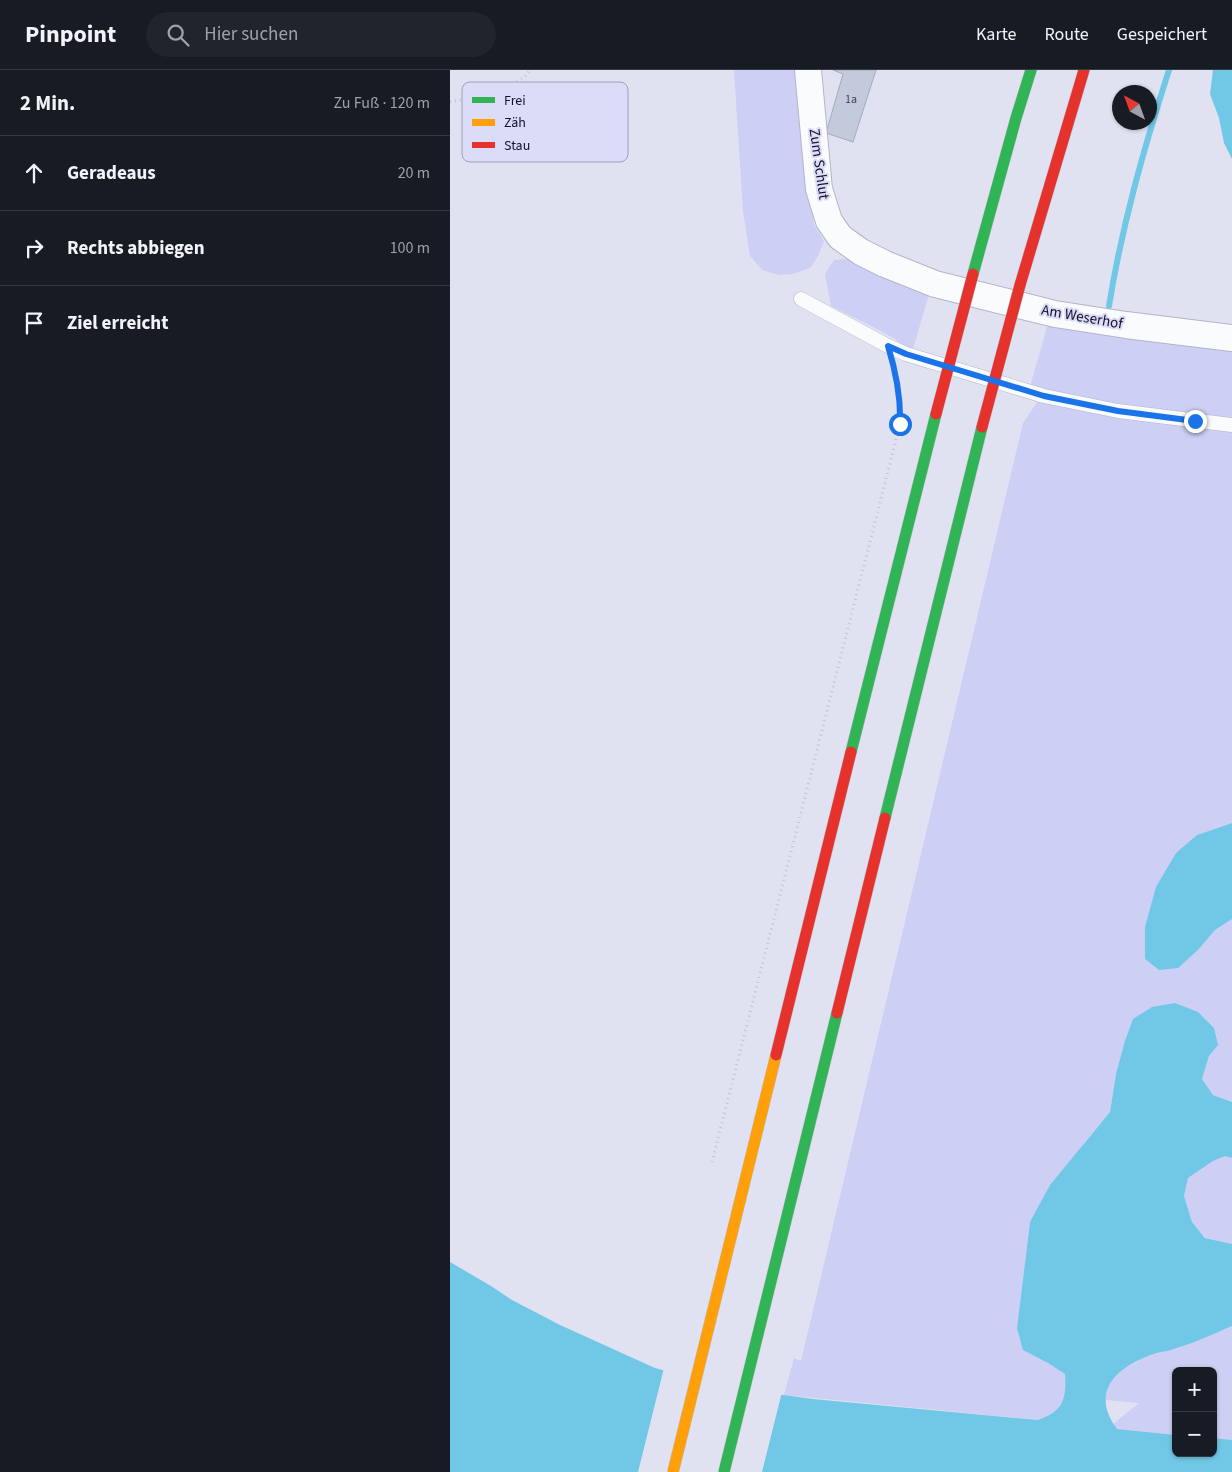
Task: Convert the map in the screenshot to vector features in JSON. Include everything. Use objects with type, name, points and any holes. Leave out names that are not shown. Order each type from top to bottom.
[{"type":"highway","points":[[673,1472],[919,476],[1016,118],[1031,70]]},
{"type":"highway","points":[[724,1472],[965,492],[1020,285],[1084,70]]},
{"type":"street","name":"Zum Schlut","points":[[808,70],[819,189],[828,221],[840,237],[861,252],[935,284]]},
{"type":"street","name":"Am Weserhof","points":[[935,284],[1055,314],[1232,338]]},
{"type":"lane","points":[[802,299],[906,354],[1044,396],[1118,411],[1232,425]]},
{"type":"path","points":[[515,82],[524,78],[530,70]]},
{"type":"path","points":[[712,1162],[900,424],[901,403],[895,369],[888,346]]},
{"type":"shaded area","points":[[734,70],[799,70],[814,225],[824,241],[818,256],[810,268],[793,274],[779,275],[762,270],[750,256],[743,211]]},
{"type":"shaded area","points":[[1213,70],[1232,70],[1232,159],[1224,143],[1219,118],[1210,94]]},
{"type":"shaded area","points":[[846,259],[931,287],[913,349],[902,346],[895,339],[831,306],[825,274],[834,260]]},
{"type":"shaded area","points":[[1049,320],[1232,342],[1232,823],[1197,835],[1145,959],[1159,970],[1178,967],[1198,950],[1215,930],[1232,919],[1232,1102],[1213,1095],[1202,1079],[1209,1056],[1116,1074],[1110,1112],[1084,1143],[1030,1222],[1017,1328],[1048,1363],[1066,1374],[1063,1399],[1059,1408],[1051,1414],[1038,1420],[784,1395],[794,1358],[801,1361],[1023,423],[1038,401],[1031,383]]},
{"type":"shaded area","points":[[1232,823],[1232,919],[1215,930],[1198,950],[1178,968],[1159,970],[1145,959],[1145,927],[1156,887],[1176,853],[1197,835]]},
{"type":"shaded area","points":[[1175,1003],[1198,1012],[1214,1028],[1218,1045],[1209,1056],[1202,1079],[1213,1095],[1232,1102],[1232,1158],[1225,1156],[1213,1161],[1188,1178],[1184,1196],[1192,1222],[1205,1238],[1232,1244],[1232,1326],[1181,1347],[1151,1355],[1125,1368],[1110,1385],[1106,1394],[1106,1405],[1109,1416],[1117,1429],[1172,1435],[1172,1457],[1217,1457],[1217,1438],[1232,1440],[1232,1472],[450,1472],[450,1262],[512,1300],[560,1325],[655,1368],[725,1387],[813,1399],[1038,1420],[1051,1414],[1059,1408],[1063,1399],[1065,1374],[1023,1350],[1017,1328],[1030,1222],[1050,1185],[1110,1112],[1116,1074],[1133,1019],[1152,1007]]},
{"type":"shaded area","points":[[1225,1155],[1232,1158],[1232,1244],[1206,1238],[1192,1222],[1184,1196],[1188,1178]]},
{"type":"shaded area","points":[[1232,1326],[1232,1440],[1217,1438],[1217,1367],[1172,1367],[1172,1435],[1117,1429],[1113,1424],[1139,1403],[1105,1400],[1108,1385],[1122,1370],[1149,1355],[1175,1349]]},
{"type":"pier","points":[[664,1368],[726,1385],[782,1392],[762,1472],[638,1472]]},
{"type":"building","points":[[833,70],[876,70],[853,142],[826,133],[843,74]]},
{"type":"waterway","points":[[1109,306],[1120,246],[1134,187],[1169,70]]},
{"type":"traffic: fast","points":[[973,274],[1031,70]]},
{"type":"traffic: fast","points":[[851,752],[936,414]]},
{"type":"traffic: fast","points":[[885,818],[982,427]]},
{"type":"traffic: fast","points":[[724,1472],[837,1013]]},
{"type":"traffic: jam","points":[[1020,285],[1084,70]]},
{"type":"traffic: jam","points":[[936,414],[973,274]]},
{"type":"traffic: jam","points":[[982,427],[1020,285]]},
{"type":"traffic: jam","points":[[776,1055],[851,752]]},
{"type":"traffic: jam","points":[[837,1013],[885,818]]},
{"type":"traffic: slow","points":[[673,1472],[776,1055]]},
{"type":"route","points":[[900,424],[901,403],[895,369],[888,346],[906,354],[1044,396],[1118,411],[1195,421]]}]
